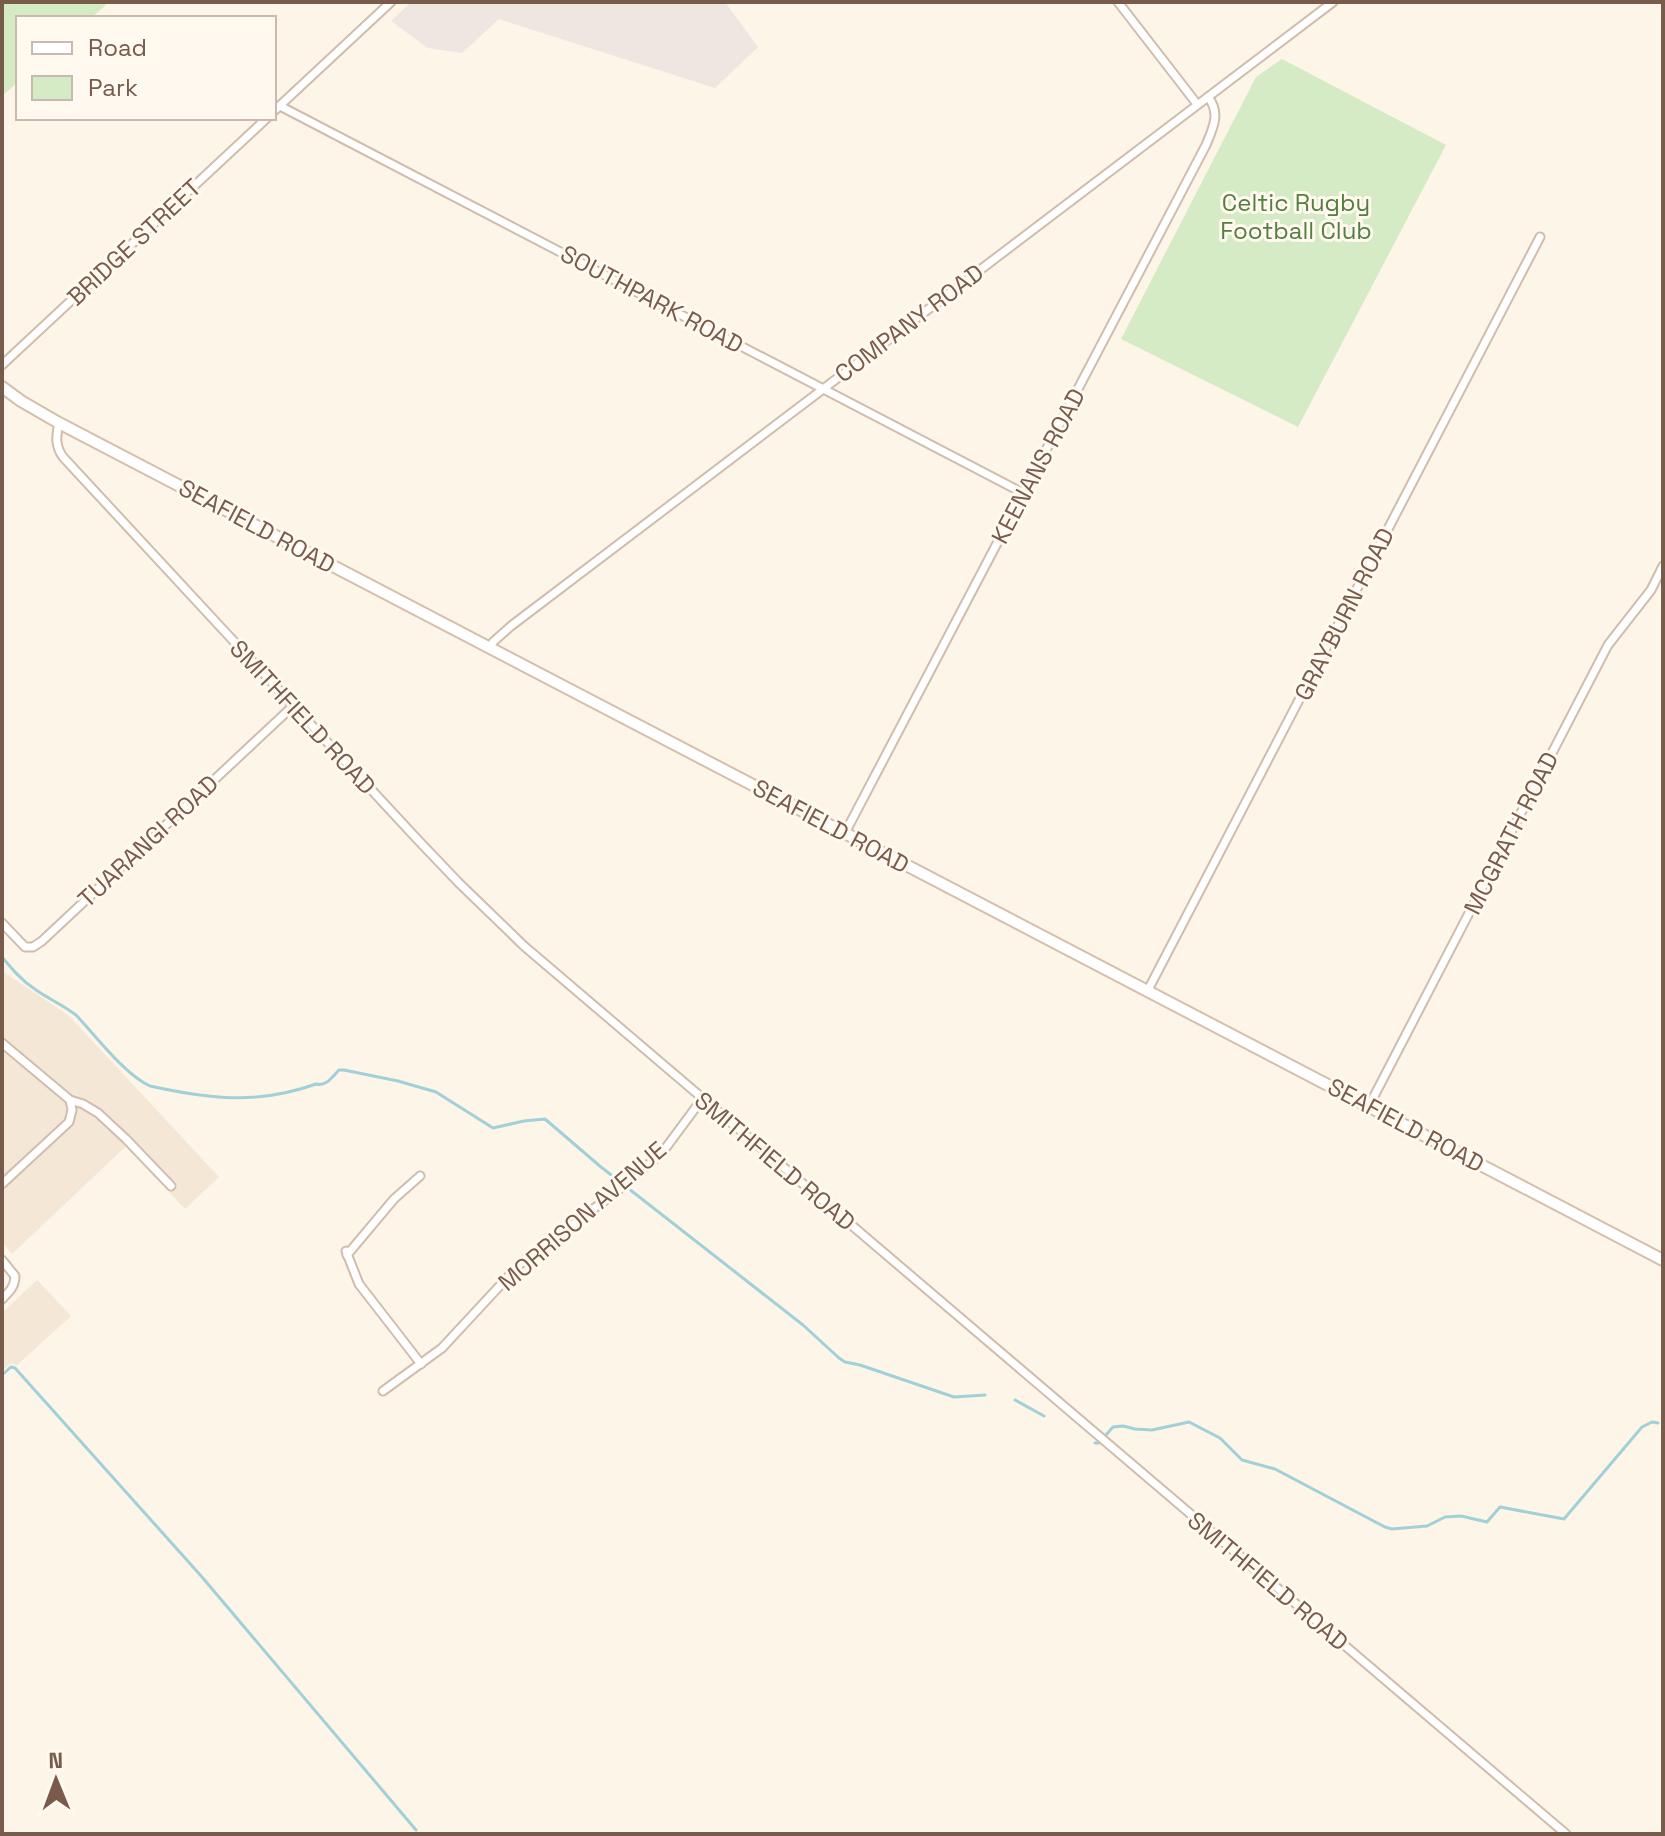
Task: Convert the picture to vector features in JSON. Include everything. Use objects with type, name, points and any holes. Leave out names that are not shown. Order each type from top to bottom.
[{"type":"street","points":[[277,108],[391,2]]},
{"type":"street","points":[[1118,2],[1197,104]]},
{"type":"street","name":"COMPANY ROAD","points":[[490,648],[511,626],[1333,2]]},
{"type":"street","name":"KEENANS ROAD","points":[[845,833],[1206,145],[1216,117],[1208,97]]},
{"type":"street","name":"SOUTHPARK ROAD","points":[[277,108],[1023,493]]},
{"type":"street","name":"BRIDGE STREET","points":[[2,365],[265,120]]},
{"type":"street","name":"GRAYBURN ROAD","points":[[1148,990],[1540,237]]},
{"type":"street","name":"SEAFIELD ROAD","points":[[2,387],[59,423],[1663,1260]]},
{"type":"street","name":"SMITHFIELD ROAD","points":[[59,423],[56,438],[58,451],[63,457],[496,920],[1566,1834]]},
{"type":"street","name":"MCGRATH ROAD","points":[[1369,1106],[1608,645],[1651,590],[1663,566]]},
{"type":"street","name":"TUARANGI ROAD","points":[[2,923],[25,947],[33,947],[42,941],[293,706]]},
{"type":"street","points":[[2,1043],[70,1100],[98,1113],[171,1186]]},
{"type":"street","name":"MORRISON AVENUE","points":[[383,1391],[442,1348],[520,1264],[662,1153],[702,1099]]},
{"type":"street","points":[[2,1184],[69,1122],[72,1110],[70,1100]]},
{"type":"street","points":[[420,1176],[394,1199],[346,1253],[359,1284],[421,1364]]},
{"type":"street","points":[[2,1260],[15,1276],[15,1283],[2,1299]]},
{"type":"shaded area","points":[[411,2],[725,2],[758,47],[715,88],[499,19],[462,53],[428,48],[391,21]]},
{"type":"shaded area","points":[[2,971],[68,1015],[219,1177],[185,1209],[126,1146],[12,1254],[2,1242]]},
{"type":"shaded area","points":[[37,1280],[71,1316],[17,1365],[11,1363],[2,1371],[2,1313]]},
{"type":"green space","points":[[2,2],[103,2],[106,5],[93,16],[16,16],[16,84],[2,96]]},
{"type":"green space","name":"Celtic Rugby Football Club","points":[[1282,59],[1446,145],[1298,427],[1121,339],[1256,77]]},
{"type":"waterway","points":[[2,957],[31,986],[76,1015],[121,1064],[150,1086],[213,1097],[254,1097],[323,1084],[339,1070],[344,1070],[436,1092],[493,1128],[545,1119],[845,1362],[954,1397],[985,1395]]},
{"type":"waterway","points":[[2,1375],[11,1367],[15,1368],[202,1577],[416,1830]]},
{"type":"waterway","points":[[1015,1400],[1044,1416]]},
{"type":"waterway","points":[[1106,1435],[1113,1427],[1152,1430],[1189,1422],[1220,1438],[1242,1460],[1275,1469],[1392,1529],[1427,1526],[1445,1517],[1461,1516],[1487,1522],[1500,1507],[1564,1519],[1642,1427],[1652,1422],[1658,1423]]}]
